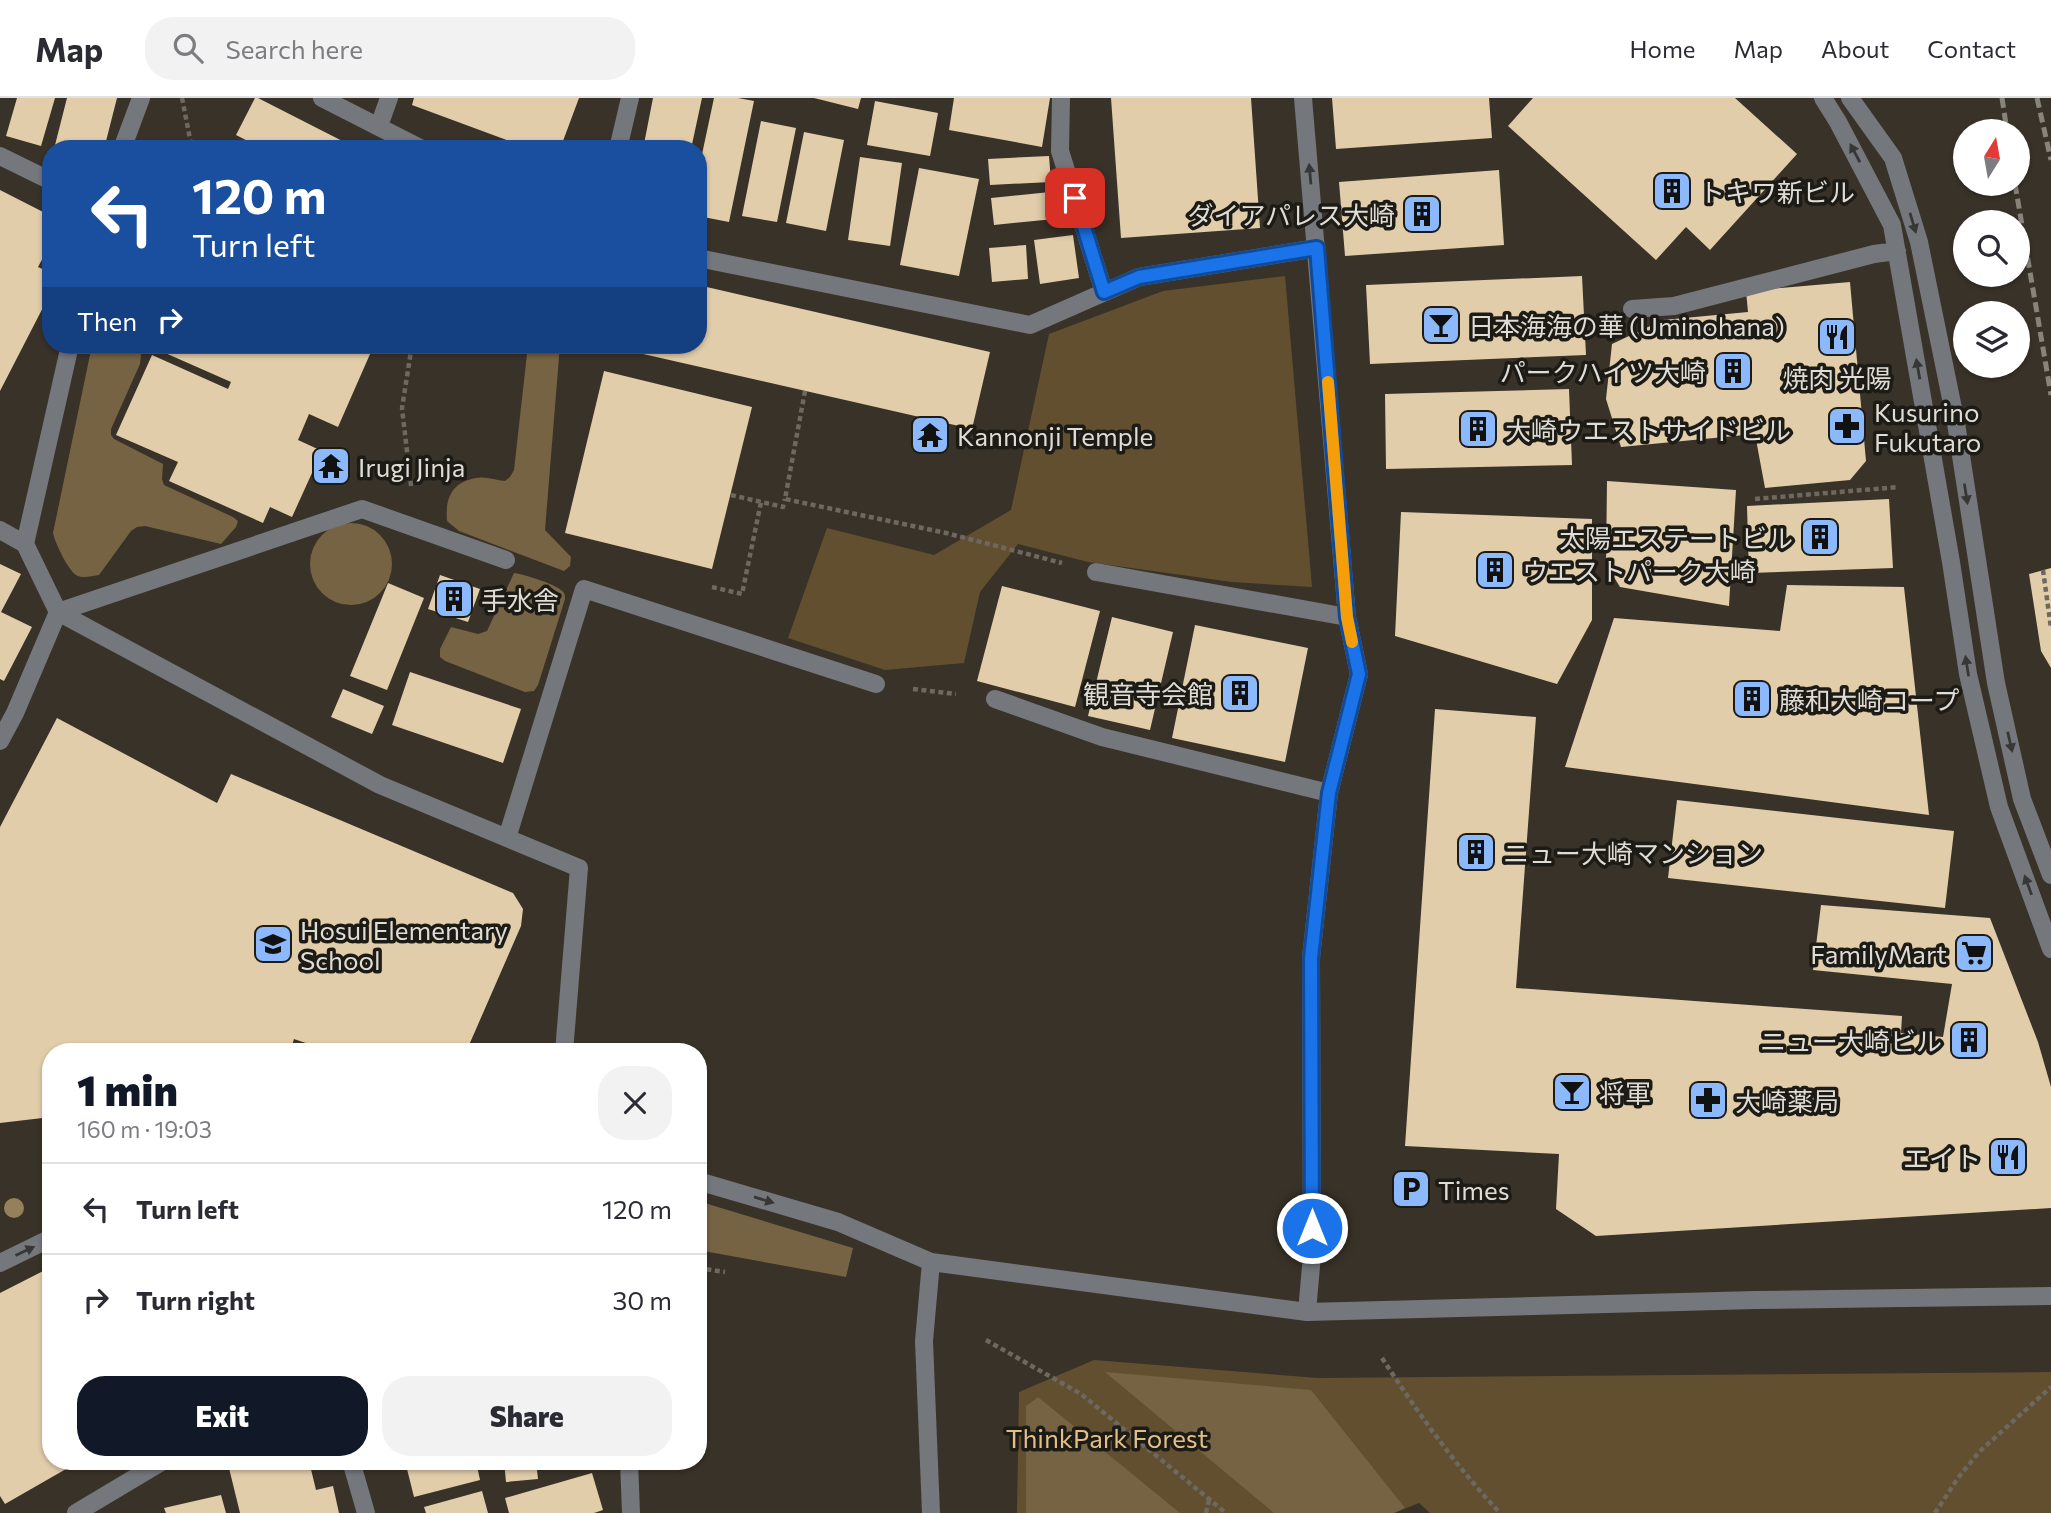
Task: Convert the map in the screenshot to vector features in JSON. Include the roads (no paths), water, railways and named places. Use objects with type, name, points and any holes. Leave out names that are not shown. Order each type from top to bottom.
[{"type":"street","points":[[125,140],[141,98]]},
{"type":"street","points":[[322,98],[405,140]]},
{"type":"street","points":[[379,126],[388,98]]},
{"type":"street","points":[[620,140],[630,98]]},
{"type":"street","points":[[1061,98],[1060,151],[1104,292]]},
{"type":"street","points":[[1303,98],[1347,617],[1359,674],[1329,793],[1311,958],[1312,1255],[1307,1312]]},
{"type":"street","points":[[1823,98],[1892,225],[1968,674],[1999,807],[2051,949]]},
{"type":"street","points":[[1850,98],[1893,158],[1919,242],[1956,424],[1996,683],[2022,799],[2051,876]]},
{"type":"street","points":[[0,156],[42,177]]},
{"type":"street","points":[[707,260],[1030,325],[1139,277],[1317,248]]},
{"type":"street","points":[[1632,309],[1674,306],[1874,254],[1897,251]]},
{"type":"street","points":[[25,544],[68,354]]},
{"type":"street","points":[[0,741],[15,713],[58,612],[362,509],[506,560]]},
{"type":"street","points":[[0,530],[25,544],[58,612],[380,785],[579,868],[565,1043]]},
{"type":"street","points":[[1096,572],[1347,617]]},
{"type":"street","points":[[508,838],[584,589],[876,684]]},
{"type":"street","points":[[995,699],[1102,737],[1329,793]]},
{"type":"street","points":[[707,1184],[838,1222],[931,1262],[1307,1312],[1755,1300],[2051,1296]]},
{"type":"street","points":[[0,1263],[42,1242]]},
{"type":"street","points":[[931,1262],[924,1341],[931,1513]]},
{"type":"street","points":[[76,1513],[148,1470]]},
{"type":"street","points":[[354,1470],[366,1513]]},
{"type":"street","points":[[629,1470],[631,1513]]},
{"type":"railway","points":[[2002,98],[2005,119]]},
{"type":"railway","points":[[2037,98],[2051,160]]},
{"type":"railway","points":[[2017,196],[2051,395]]},
{"type":"place","name":"トキワ新ビル","points":[[1672,191]]},
{"type":"place","name":"ダイアパレス大崎","points":[[1422,214]]},
{"type":"place","name":"日本海海の華 (Uminohana)","points":[[1441,325]]},
{"type":"place","name":"焼肉 光陽","points":[[1837,337]]},
{"type":"place","name":"パークハイツ大崎","points":[[1733,371]]},
{"type":"place","name":"Kusurino Fukutaro","points":[[1847,426]]},
{"type":"place","name":"大崎ウエストサイドビル","points":[[1478,429]]},
{"type":"place","name":"Kannonji Temple","points":[[930,435]]},
{"type":"place","name":"Irugi Jinja","points":[[331,466]]},
{"type":"place","name":"太陽エステートビル","points":[[1820,537]]},
{"type":"place","name":"ウエストパーク大崎","points":[[1495,570]]},
{"type":"place","name":"手水舎","points":[[454,599]]},
{"type":"place","name":"観音寺会館","points":[[1240,693]]},
{"type":"place","name":"藤和大崎コープ","points":[[1752,699]]},
{"type":"place","name":"ニュー大崎マンション","points":[[1476,852]]},
{"type":"place","name":"Hosui Elementary School","points":[[273,944]]},
{"type":"place","name":"FamilyMart","points":[[1974,953]]},
{"type":"place","name":"ニュー大崎ビル","points":[[1969,1040]]},
{"type":"place","name":"将軍","points":[[1572,1092]]},
{"type":"place","name":"大崎薬局","points":[[1708,1100]]},
{"type":"place","name":"エイト","points":[[2008,1157]]},
{"type":"place","name":"Times","points":[[1411,1189]]},
{"type":"park label","name":"ThinkPark Forest","points":[[1107,1437]]}]
